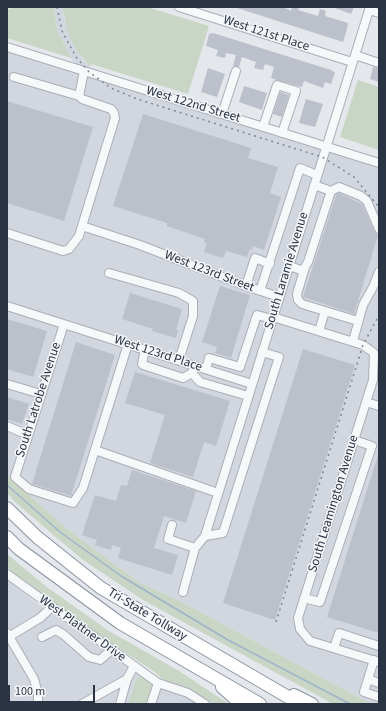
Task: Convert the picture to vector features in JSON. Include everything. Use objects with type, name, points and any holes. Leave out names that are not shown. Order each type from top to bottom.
[{"type":"highway","name":"Tri-State Tollway","points":[[7,508],[37,537],[101,588],[300,704]]},
{"type":"highway","name":"Tri-State Tollway","points":[[7,537],[19,549],[120,623],[212,678],[260,704]]},
{"type":"highway","points":[[222,659],[312,704]]},
{"type":"highway","points":[[212,678],[241,704]]},
{"type":"street","name":"West 121st Place","points":[[179,7],[353,59],[379,63]]},
{"type":"street","name":"South Laramie Avenue","points":[[205,536],[369,9]]},
{"type":"street","points":[[369,9],[379,13]]},
{"type":"street","name":"West 122nd Street","points":[[7,46],[379,163]]},
{"type":"street","points":[[79,96],[84,71]]},
{"type":"street","points":[[222,114],[236,71]]},
{"type":"street","points":[[7,233],[63,251],[70,249],[75,243],[82,226],[115,118],[111,109],[82,100],[79,96],[14,77]]},
{"type":"street","points":[[263,127],[277,85],[296,91],[282,133]]},
{"type":"street","points":[[260,291],[300,168],[317,175]]},
{"type":"street","points":[[314,185],[331,191],[339,188],[361,196],[367,201],[379,229]]},
{"type":"street","points":[[331,191],[297,294],[298,300],[302,304],[358,321]]},
{"type":"street","name":"West 123rd Street","points":[[82,226],[140,245],[246,286],[279,297]]},
{"type":"street","points":[[246,286],[255,258],[270,264]]},
{"type":"street","points":[[289,266],[304,271]]},
{"type":"street","points":[[206,369],[209,358],[240,367],[257,315],[353,341],[363,306],[379,272]]},
{"type":"street","points":[[109,273],[179,293],[193,301],[192,316],[179,360]]},
{"type":"street","name":"West 123rd Place","points":[[7,306],[179,360],[194,369],[206,369],[252,384]]},
{"type":"street","points":[[318,331],[325,311]]},
{"type":"street","name":"South Latrobe Avenue","points":[[64,324],[15,477],[29,489],[73,503],[83,488],[95,450]]},
{"type":"street","name":"South Leamington Avenue","points":[[334,648],[310,641],[300,629],[298,618],[372,380],[374,353],[363,345],[353,341]]},
{"type":"street","points":[[128,344],[95,450],[218,493]]},
{"type":"street","points":[[145,349],[143,365],[183,378],[194,369],[200,382],[248,396]]},
{"type":"street","points":[[183,592],[195,548],[205,536],[223,533],[279,357],[262,352]]},
{"type":"street","points":[[7,384],[41,394]]},
{"type":"street","points":[[366,402],[379,406]]},
{"type":"street","points":[[7,426],[28,435]]},
{"type":"street","points":[[304,598],[320,602],[372,446],[354,440]]},
{"type":"street","points":[[172,525],[168,539],[195,548]]},
{"type":"street","name":"West Plattner Drive","points":[[7,574],[158,683],[188,693],[205,704]]},
{"type":"street","points":[[38,704],[38,694],[34,679],[8,635],[40,618],[52,607]]},
{"type":"street","points":[[42,637],[56,630],[64,634],[89,657],[100,660],[111,650]]},
{"type":"street","points":[[379,646],[339,633],[334,648],[376,661],[364,692],[379,697]]},
{"type":"street","points":[[120,704],[127,679],[134,666]]},
{"type":"street","points":[[82,704],[127,679]]},
{"type":"street","points":[[368,679],[379,683]]},
{"type":"street","points":[[151,704],[158,683]]},
{"type":"shaded area","points":[[54,7],[62,7],[64,18],[83,60],[91,68],[75,64],[71,58],[57,30]]},
{"type":"shaded area","points":[[7,50],[379,168],[379,704],[371,704],[178,600],[140,583],[66,528],[7,475]]},
{"type":"shaded area","points":[[7,579],[42,607],[146,677],[136,679],[128,704],[7,704]]},
{"type":"shaded area","points":[[161,678],[164,681],[186,687],[215,704],[155,704],[161,684]]},
{"type":"green space","points":[[15,7],[54,7],[57,30],[71,58],[7,38],[7,10]]},
{"type":"green space","points":[[62,7],[147,7],[209,26],[188,94],[91,64],[90,67],[75,48],[69,35]]},
{"type":"green space","points":[[358,80],[379,87],[379,150],[340,137]]},
{"type":"green space","points":[[7,475],[66,528],[140,583],[178,600],[371,704],[333,704],[143,600],[83,560],[16,503],[7,493]]},
{"type":"green space","points":[[7,554],[48,588],[109,631],[179,671],[229,704],[215,704],[186,687],[164,681],[155,672],[92,631],[14,573],[7,567]]},
{"type":"green space","points":[[142,676],[151,681],[153,685],[147,704],[128,704],[136,679]]},
{"type":"building","points":[[234,7],[283,7],[291,11],[292,7],[299,7],[298,10],[318,16],[320,9],[326,11],[325,16],[348,23],[347,29],[343,42]]},
{"type":"building","points":[[332,7],[354,7],[351,14]]},
{"type":"building","points":[[213,33],[331,70],[335,73],[331,84],[325,82],[323,88],[304,81],[302,87],[277,80],[271,78],[274,67],[265,64],[263,70],[254,68],[256,62],[242,57],[239,67],[233,66],[236,55],[226,53],[225,58],[216,56],[218,50],[206,46],[209,34]]},
{"type":"building","points":[[373,67],[379,68],[379,82],[370,79]]},
{"type":"building","points":[[208,68],[225,74],[217,97],[201,92]]},
{"type":"building","points":[[244,86],[267,93],[262,110],[239,102]]},
{"type":"building","points":[[280,92],[289,95],[282,117],[273,114]]},
{"type":"building","points":[[306,99],[323,104],[315,127],[299,123]]},
{"type":"building","points":[[7,101],[93,127],[64,221],[7,203]]},
{"type":"building","points":[[143,114],[251,148],[248,158],[278,167],[270,193],[281,197],[264,250],[253,246],[247,257],[226,251],[223,258],[204,252],[207,243],[204,242],[205,239],[167,226],[167,223],[113,206]]},
{"type":"building","points":[[339,193],[362,204],[374,231],[378,235],[354,314],[303,297],[336,195]]},
{"type":"building","points":[[220,286],[250,295],[231,358],[215,353],[217,347],[202,342]]},
{"type":"building","points":[[130,293],[182,309],[176,330],[178,330],[176,338],[152,331],[153,329],[122,319]]},
{"type":"building","points":[[7,319],[47,331],[33,377],[7,369]]},
{"type":"building","points":[[76,342],[115,355],[71,496],[32,484]]},
{"type":"building","points":[[303,349],[355,365],[275,620],[223,603]]},
{"type":"building","points":[[135,372],[230,401],[216,446],[204,442],[193,477],[150,463],[165,415],[125,403]]},
{"type":"building","points":[[7,397],[29,404],[22,424],[7,419]]},
{"type":"building","points":[[379,455],[379,633],[327,617]]},
{"type":"building","points":[[132,470],[196,491],[186,523],[164,516],[154,548],[178,555],[172,575],[118,558],[121,548],[112,545],[111,550],[95,545],[97,540],[82,535],[95,495],[116,501],[121,485],[127,486]]},
{"type":"waterway","points":[[7,485],[60,532],[121,576],[228,640],[350,704]]},
{"type":"railway","points":[[57,7],[62,31],[76,57],[89,72],[111,88],[137,99],[322,157],[354,177],[379,207]]},
{"type":"railway","points":[[276,622],[363,345],[379,315]]}]
